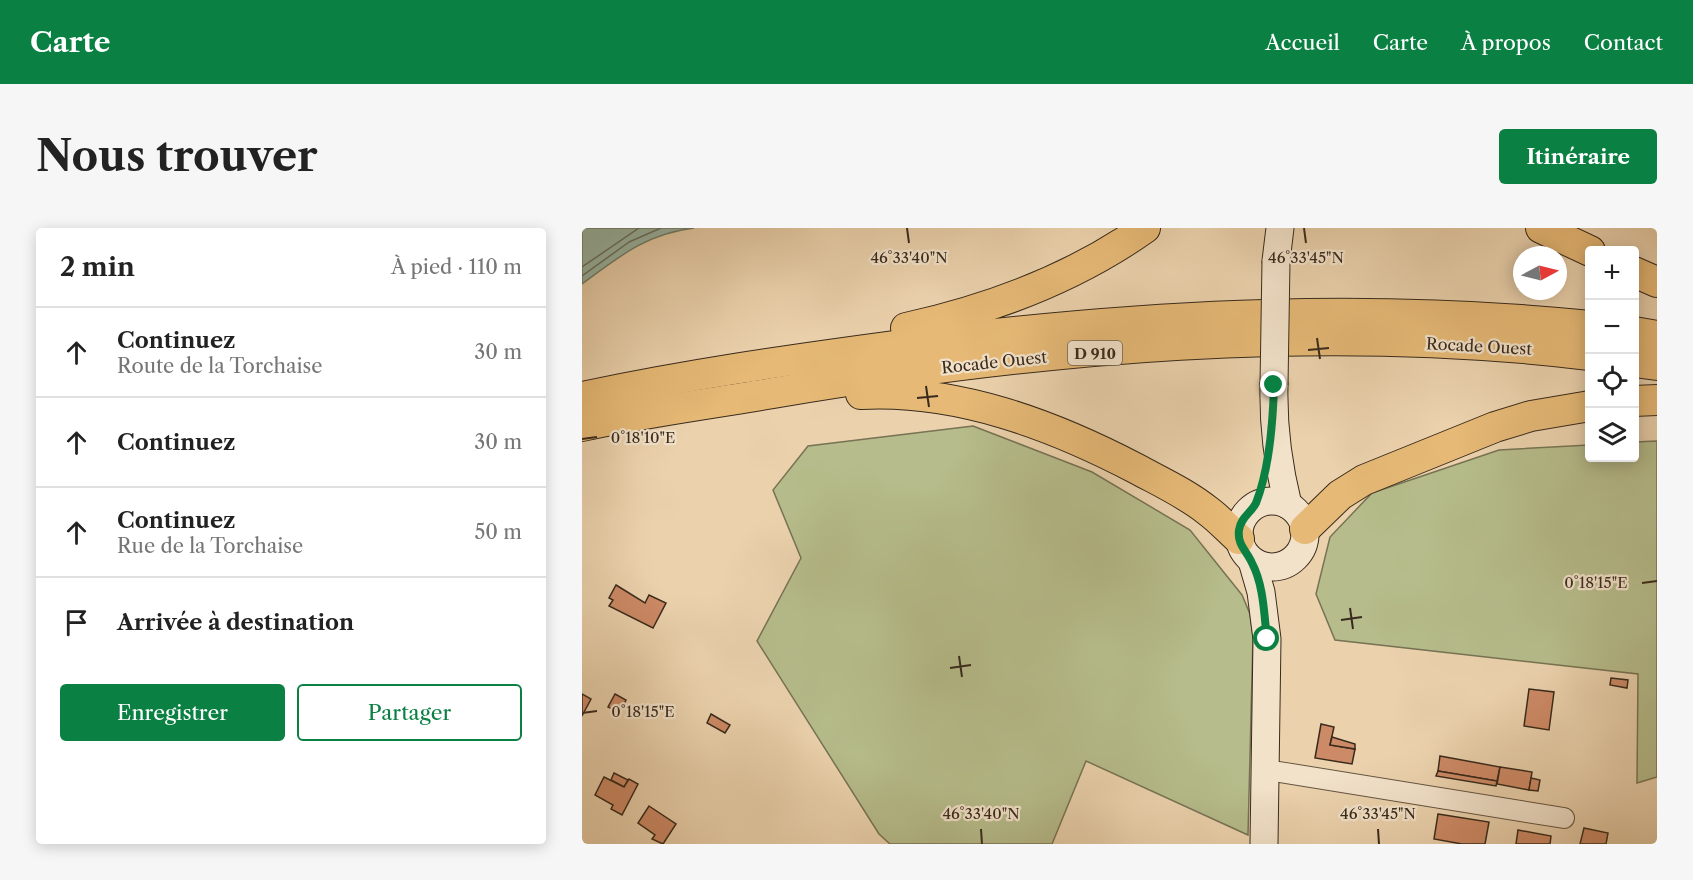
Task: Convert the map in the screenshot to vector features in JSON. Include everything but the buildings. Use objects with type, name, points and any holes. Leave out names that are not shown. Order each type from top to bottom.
[{"type":"main road","points":[[734,367],[920,325],[1006,300],[1076,270],[1145,228]]},
{"type":"main road","points":[[1273,228],[1276,261]]},
{"type":"main road","points":[[1267,639],[1289,563],[1302,548],[1297,517],[1281,476],[1273,419],[1276,261],[1280,228]]},
{"type":"main road","points":[[1541,228],[1585,249]]},
{"type":"main road","points":[[1639,274],[1657,282]]},
{"type":"main road","name":"Rocade Ouest","points":[[582,397],[734,367],[969,336],[1083,325],[1244,314],[1429,313],[1585,326]]},
{"type":"main road","points":[[1639,333],[1657,336]]},
{"type":"main road","name":"Rocade Ouest","points":[[593,424],[894,373],[1086,353],[1181,347],[1371,341],[1485,345],[1585,355]]},
{"type":"main road","points":[[1639,363],[1657,365]]},
{"type":"main road","points":[[593,424],[853,394],[896,392],[935,397],[1014,417],[1062,434],[1112,456],[1192,500],[1245,550],[1270,568],[1289,563]]},
{"type":"main road","points":[[1639,401],[1657,400]]},
{"type":"main road","points":[[1297,517],[1364,480],[1495,427],[1531,416],[1585,407]]},
{"type":"main road","points":[[1255,506],[1273,419]]},
{"type":"main road","points":[[1264,844],[1267,639],[1261,592],[1245,550],[1242,520],[1255,506],[1271,501],[1297,517]]},
{"type":"street","points":[[1265,775],[1273,771],[1564,818]]},
{"type":"green space","points":[[973,426],[1092,472],[1190,530],[1242,595],[1250,614],[1253,637],[1248,835],[1086,761],[1052,844],[890,844],[879,834],[757,641],[801,558],[773,490],[808,446]]},
{"type":"green space","points":[[1657,441],[1657,777],[1637,783],[1638,674],[1335,640],[1316,594],[1330,537],[1372,493],[1499,450],[1585,445],[1585,462],[1639,462],[1639,442]]},
{"type":"water","points":[[582,228],[694,228],[647,241],[621,256],[582,284]]},
{"type":"route","points":[[1267,639],[1258,578],[1252,561],[1241,547],[1239,529],[1247,512],[1255,506],[1273,419],[1274,385]]}]
